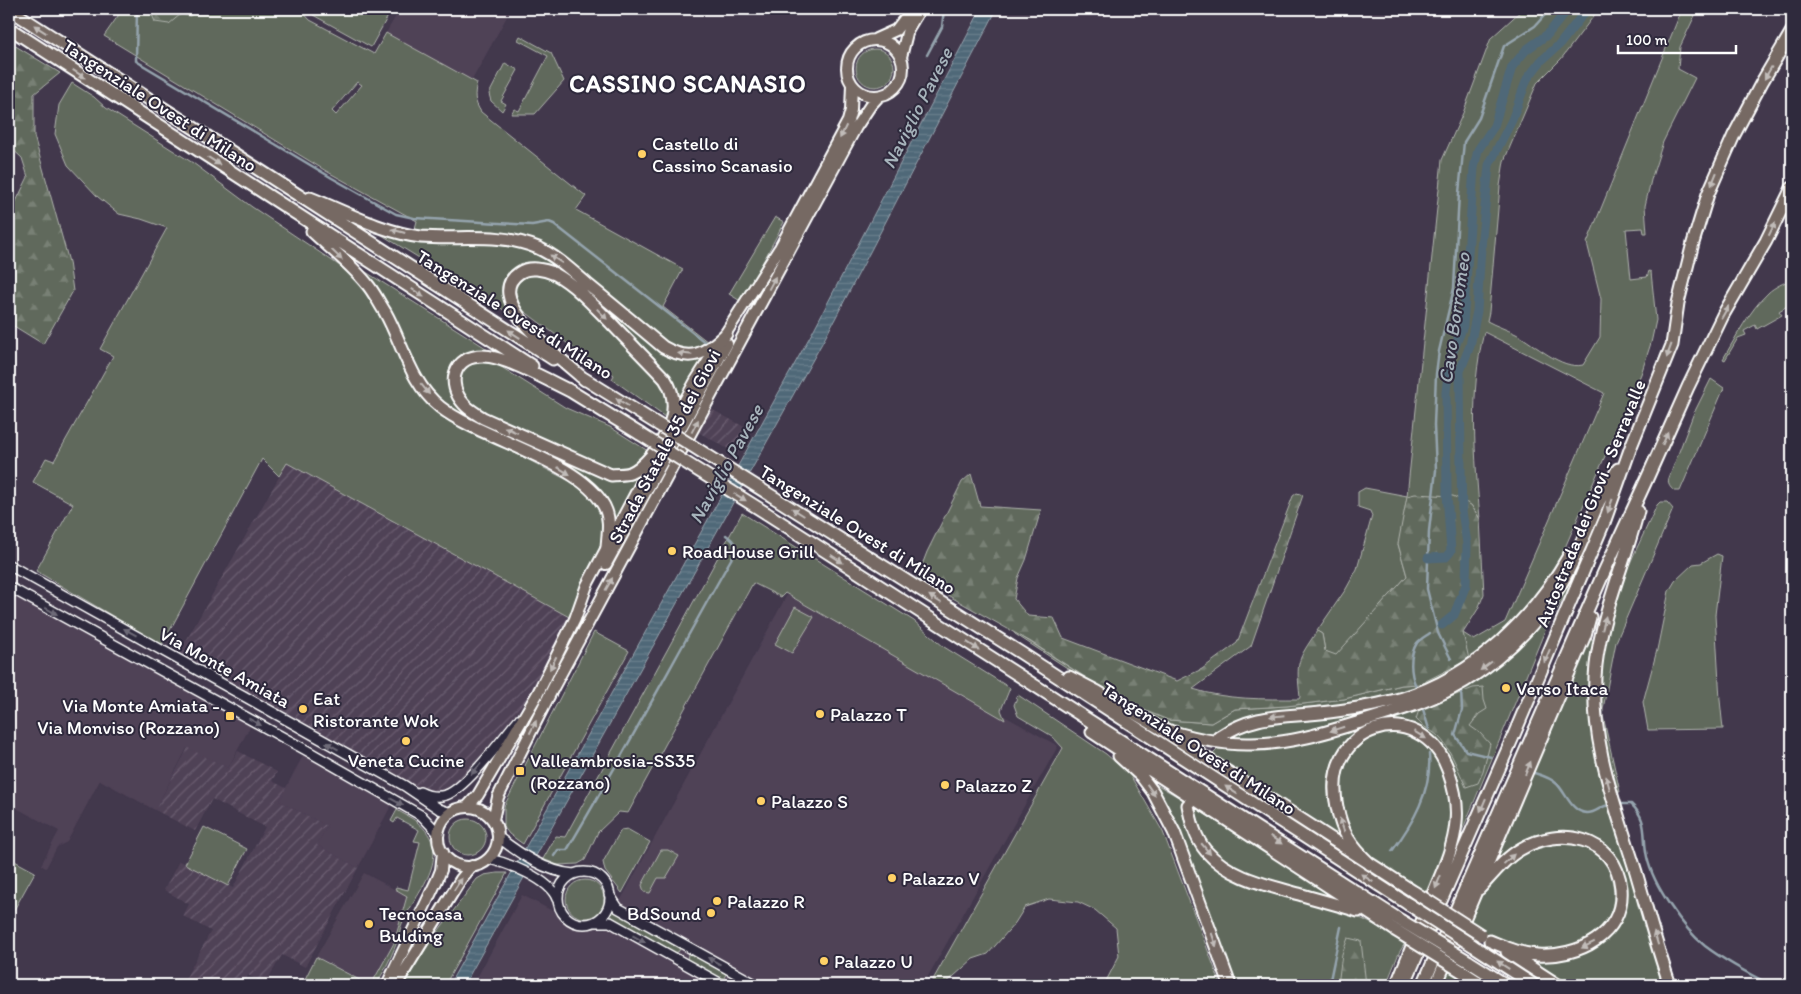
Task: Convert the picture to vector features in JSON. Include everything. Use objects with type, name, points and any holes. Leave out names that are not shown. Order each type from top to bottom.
[{"type":"highway","name":"Tangenziale Ovest di Milano","points":[[9,9],[585,380],[1021,653],[1534,985]]},
{"type":"highway","name":"Tangenziale Ovest di Milano","points":[[9,28],[572,392],[1400,920],[1506,985]]},
{"type":"highway","name":"Autostrada dei Giovi - Serravalle","points":[[1404,985],[1505,755],[1601,529],[1632,444],[1672,345],[1678,303],[1708,194],[1734,135],[1792,30]]},
{"type":"highway","points":[[283,186],[403,233],[420,236],[499,238],[540,248],[563,264],[664,347],[678,354],[692,355],[705,352],[726,334]]},
{"type":"highway","name":"Autostrada dei Giovi - Serravalle","points":[[1423,985],[1604,572],[1688,387],[1723,315],[1766,241],[1792,188]]},
{"type":"highway","points":[[288,210],[367,284],[386,314],[414,376],[424,390],[440,406],[461,420],[555,466],[578,480],[595,494],[604,507],[609,524],[607,547]]},
{"type":"highway","points":[[572,392],[530,371],[484,356],[468,357],[458,364],[454,376],[456,392],[465,405],[483,418],[611,475],[630,473],[644,464],[664,440],[674,405],[670,387],[665,379],[597,308],[560,278],[539,269],[518,273],[511,282],[508,293],[515,312],[536,337],[585,380]]},
{"type":"highway","points":[[1219,737],[1233,728],[1262,718],[1353,709],[1405,698],[1456,674],[1489,651],[1508,634],[1541,598],[1565,562],[1632,444]]},
{"type":"highway","points":[[1645,483],[1632,533],[1610,600],[1600,641],[1595,680],[1595,710],[1597,736],[1608,782],[1670,985]]},
{"type":"highway","points":[[1158,727],[1198,739],[1222,743],[1246,744],[1296,740],[1332,731],[1401,709],[1454,687],[1500,655],[1535,621],[1569,571],[1600,499]]},
{"type":"highway","points":[[1436,985],[1585,635],[1604,572]]},
{"type":"highway","points":[[1021,653],[1098,692],[1158,727],[1558,985]]},
{"type":"highway","points":[[1043,691],[1141,776],[1163,809],[1184,856],[1230,985]]},
{"type":"highway","points":[[1370,864],[1354,848],[1341,824],[1334,790],[1337,767],[1348,747],[1361,736],[1378,728],[1405,728],[1424,736],[1438,749],[1443,757],[1452,778],[1457,821],[1449,855],[1396,985]]},
{"type":"highway","points":[[1092,732],[1370,915],[1483,985]]},
{"type":"highway","points":[[1188,805],[1192,823],[1199,840],[1219,863],[1232,871],[1262,884],[1370,915]]},
{"type":"highway","points":[[1475,893],[1518,850],[1540,840],[1562,836],[1585,840],[1600,850],[1611,861],[1619,880],[1621,896],[1619,907],[1612,923],[1601,937],[1583,948],[1556,955],[1536,955],[1511,950],[1486,938]]},
{"type":"main road","points":[[912,9],[896,30],[857,45],[851,51],[847,59],[848,77],[852,84],[864,94],[879,96],[889,92],[896,86],[901,77],[903,67],[901,57],[908,30],[920,9]]},
{"type":"main road","points":[[875,39],[891,44],[901,57]]},
{"type":"main road","name":"Strada Statale 35 dei Giovi","points":[[575,619],[848,121],[851,110],[852,84]]},
{"type":"main road","name":"Strada Statale 35 dei Giovi","points":[[493,820],[498,798],[553,688],[856,127],[879,96]]},
{"type":"main road","points":[[466,807],[481,810],[493,820],[498,837],[494,852],[489,858],[472,866],[455,863],[443,852],[439,843],[441,826],[451,813],[466,807],[478,795],[531,706],[575,619],[588,585],[607,547],[695,382],[779,249]]},
{"type":"main road","name":"Via Monte Amiata","points":[[9,565],[406,786],[439,809],[451,813]]},
{"type":"main road","name":"Via Monte Amiata","points":[[9,587],[422,816],[439,834]]},
{"type":"main road","points":[[406,786],[431,797],[446,795],[463,784],[531,706]]},
{"type":"main road","points":[[498,837],[515,850],[556,871],[574,874],[587,873],[598,877],[606,886],[618,908],[757,985]]},
{"type":"main road","points":[[387,985],[437,880],[441,870],[443,852]]},
{"type":"main road","points":[[489,858],[506,863],[541,881],[553,890],[563,914],[572,921],[583,924],[610,922],[723,985]]},
{"type":"main road","points":[[396,985],[407,964],[461,879],[472,866]]},
{"type":"main road","points":[[558,903],[562,884],[574,874]]},
{"type":"main road","points":[[594,922],[606,910],[609,903],[609,894]]},
{"type":"shaded area","points":[[400,9],[511,9],[472,80],[386,33]]},
{"type":"shaded area","points":[[711,409],[750,430],[737,454],[698,432]]},
{"type":"shaded area","points":[[287,463],[571,618],[525,702],[461,781],[458,781],[446,790],[433,793],[414,786],[323,734],[263,703],[179,653]]},
{"type":"shaded area","points":[[9,587],[253,721],[228,768],[187,748],[155,810],[100,780],[67,842],[57,847],[46,868],[41,865],[59,831],[9,804]]},
{"type":"shaded area","points":[[787,595],[1058,746],[923,985],[473,985],[522,895],[579,925],[605,929]]},
{"type":"shaded area","points":[[188,748],[228,768],[238,751],[277,772],[272,781],[286,788],[279,801],[327,826],[317,845],[358,868],[305,967],[282,955],[265,984],[248,975],[243,985],[182,985],[211,931],[183,916],[189,904],[164,890],[179,861],[233,888],[265,827],[212,799],[195,831],[155,810]]},
{"type":"shaded area","points":[[306,750],[394,800],[358,868],[317,845],[327,826],[279,801]]},
{"type":"shaded area","points":[[364,873],[407,896],[394,943],[371,985],[316,957]]},
{"type":"green space","points":[[119,9],[300,9],[310,20],[374,54],[386,33],[477,83],[475,98],[481,112],[586,196],[576,210],[683,269],[663,307],[708,342],[705,347],[689,350],[674,348],[656,336],[544,246],[414,232],[417,221],[326,171],[104,36],[118,16]],"holes":[[[357,82],[362,85],[336,115],[332,111]]]},
{"type":"green space","points":[[150,9],[199,9],[190,16],[181,14],[169,24],[155,22]]},
{"type":"green space","points":[[317,9],[392,9],[371,47],[313,15]]},
{"type":"green space","points":[[1523,9],[1599,9],[1561,59],[1537,83],[1504,161],[1487,321],[1516,334],[1557,360],[1575,366],[1583,365],[1600,337],[1601,299],[1587,243],[1682,9],[1698,9],[1680,47],[1678,69],[1695,78],[1663,142],[1651,180],[1645,206],[1647,233],[1644,233],[1643,228],[1626,229],[1631,279],[1647,277],[1649,271],[1651,272],[1656,320],[1651,343],[1641,374],[1563,552],[1529,607],[1508,630],[1462,666],[1420,687],[1374,701],[1346,706],[1263,713],[1243,718],[1226,726],[1213,736],[1170,728],[1121,703],[1015,634],[1013,631],[1122,701],[1168,720],[1211,723],[1235,709],[1287,706],[1344,699],[1402,685],[1420,684],[1463,633],[1474,640],[1505,622],[1604,393],[1484,332],[1476,378],[1474,425],[1480,519],[1471,505],[1398,544],[1407,576],[1336,656],[1325,651],[1322,634],[1317,631],[1346,589],[1357,569],[1372,516],[1370,511],[1358,507],[1358,492],[1365,488],[1407,496],[1442,160],[1463,113],[1491,38]]},
{"type":"green space","points":[[520,36],[551,53],[564,81],[535,114],[511,114],[514,109],[519,111],[548,56],[518,40]]},
{"type":"green space","points":[[9,42],[60,73],[34,94],[34,136],[69,262],[73,291],[43,344],[9,323],[9,216],[28,177],[22,158],[9,146]]},
{"type":"green space","points":[[875,49],[889,54],[894,68],[889,82],[875,87],[861,82],[856,68],[861,54]]},
{"type":"green space","points":[[505,63],[518,70],[501,101],[506,104],[502,111],[491,101],[489,94]]},
{"type":"green space","points":[[72,83],[94,97],[106,108],[193,163],[252,207],[340,266],[357,281],[379,312],[400,357],[463,426],[575,484],[593,500],[603,519],[603,540],[571,618],[287,463],[279,476],[262,459],[162,645],[36,571],[73,504],[33,482],[46,458],[54,461],[113,356],[100,349],[167,228],[119,214],[98,197],[68,165],[55,134],[59,105]]},
{"type":"green space","points":[[775,217],[784,222],[742,302],[729,294]]},
{"type":"green space","points":[[378,230],[514,245],[545,256],[659,348],[692,360],[704,360],[679,400],[665,374],[640,343],[598,302],[574,285],[532,265],[504,298],[507,312],[377,232]]},
{"type":"green space","points":[[347,260],[486,348],[486,351],[452,367],[448,386],[457,403],[480,421],[606,480],[619,481],[638,478],[614,523],[604,500],[449,409],[433,394]]},
{"type":"green space","points":[[534,274],[553,280],[577,296],[597,314],[656,376],[667,391],[669,398],[665,417],[612,379],[613,374],[596,362],[588,359],[524,311],[514,291],[522,280]]},
{"type":"green space","points":[[1792,279],[1792,308],[1789,305],[1779,311],[1782,315],[1757,329],[1755,325],[1744,331],[1746,335],[1738,338],[1725,360],[1723,359],[1743,324],[1761,300],[1773,289]]},
{"type":"green space","points":[[482,361],[498,365],[566,408],[610,427],[648,451],[630,466],[606,470],[481,412],[463,397],[459,390],[458,378],[466,366]]},
{"type":"green space","points":[[1711,379],[1724,388],[1680,491],[1674,491],[1670,487],[1668,480],[1693,415]]},
{"type":"green space","points":[[971,474],[980,506],[1041,510],[1026,560],[1018,578],[1014,599],[1028,616],[1054,618],[1063,638],[1177,681],[1202,669],[1237,643],[1293,496],[1297,493],[1303,495],[1251,646],[1193,689],[1206,693],[1245,698],[1299,699],[1298,668],[1305,649],[1317,631],[1322,634],[1325,651],[1336,655],[1407,576],[1398,544],[1407,496],[1415,494],[1453,496],[1471,505],[1480,519],[1484,594],[1478,609],[1463,633],[1469,659],[1420,684],[1402,685],[1344,699],[1287,706],[1235,709],[1211,723],[1168,720],[1122,701],[1031,642],[917,578],[927,552],[962,482]]},
{"type":"green space","points":[[1660,502],[1667,502],[1673,509],[1616,642],[1603,709],[1620,792],[1615,792],[1605,756],[1601,725],[1599,687],[1603,648],[1618,592]]},
{"type":"green space","points":[[742,513],[914,621],[944,647],[1010,688],[1001,710],[1005,720],[785,593],[781,597],[753,583],[628,813],[619,812],[598,832],[585,860],[578,864],[558,865],[543,859],[556,836],[565,837]]},
{"type":"green space","points":[[1717,554],[1722,556],[1715,615],[1723,729],[1648,730],[1643,702],[1657,650],[1669,591],[1675,581],[1693,564],[1701,563]]},
{"type":"green space","points":[[1571,578],[1566,594],[1546,628],[1460,836],[1457,781],[1450,760],[1443,747],[1435,739],[1422,730],[1406,724],[1391,722],[1376,724],[1362,729],[1340,749],[1332,763],[1327,788],[1328,795],[1344,842],[1209,758],[1218,749],[1258,751],[1293,746],[1335,736],[1410,711],[1550,611]]},
{"type":"green space","points":[[795,607],[814,617],[792,653],[775,644]]},
{"type":"green space","points":[[594,632],[629,651],[523,844],[509,834],[504,827],[504,806]]},
{"type":"green space","points":[[1590,638],[1596,641],[1590,708],[1593,741],[1600,773],[1665,985],[1560,985],[1527,959],[1561,958],[1583,953],[1603,942],[1618,925],[1622,917],[1621,907],[1608,855],[1603,845],[1585,835],[1572,831],[1558,831],[1530,837],[1517,843],[1497,860],[1495,859]]},
{"type":"green space","points":[[1483,687],[1487,709],[1479,714],[1470,726],[1490,744],[1483,772],[1478,783],[1466,787],[1446,746],[1438,736],[1416,719],[1419,710],[1473,688]]},
{"type":"green space","points":[[1018,695],[1106,754],[1130,775],[1163,832],[1221,985],[1104,985],[1119,956],[1116,928],[1095,910],[1078,902],[1049,899],[1025,907],[1015,923],[988,954],[973,959],[944,985],[930,985],[1063,748],[1052,736],[1018,716],[1014,705]]},
{"type":"green space","points":[[1368,713],[1368,716],[1280,740],[1224,739],[1234,732],[1262,723]]},
{"type":"green space","points":[[1394,732],[1414,738],[1431,750],[1443,769],[1447,781],[1451,806],[1450,831],[1441,861],[1427,895],[1374,862],[1360,846],[1345,819],[1339,797],[1343,762],[1364,739],[1375,734]]},
{"type":"green space","points":[[1156,784],[1185,801],[1189,830],[1256,887],[1358,917],[1391,933],[1405,943],[1386,985],[1235,985],[1190,859],[1168,810],[1155,787]]},
{"type":"green space","points":[[1194,807],[1338,898],[1337,900],[1270,882],[1247,873],[1227,862],[1210,848],[1199,830]]},
{"type":"green space","points":[[397,810],[417,822],[428,834],[433,846],[433,859],[424,884],[403,921],[389,962],[376,985],[371,985],[394,943],[407,896],[395,889],[396,887],[408,890],[420,842],[414,841],[419,830],[397,818],[394,823],[391,821]]},
{"type":"green space","points":[[468,819],[475,820],[481,824],[485,830],[485,844],[481,850],[475,854],[468,855],[461,854],[455,850],[451,844],[450,837],[451,830],[455,824],[461,820]]},
{"type":"green space","points":[[204,827],[247,849],[228,886],[185,864]]},
{"type":"green space","points":[[627,829],[650,842],[622,893],[605,871],[603,862],[621,830]]},
{"type":"green space","points":[[1565,841],[1578,843],[1593,851],[1610,872],[1614,899],[1611,913],[1605,925],[1596,936],[1570,946],[1551,950],[1522,949],[1499,942],[1467,923],[1487,884],[1509,862],[1533,847]]},
{"type":"green space","points":[[661,850],[668,850],[679,856],[666,878],[658,878],[650,893],[644,892],[642,885]]},
{"type":"green space","points":[[9,858],[35,872],[9,919]]},
{"type":"green space","points":[[507,873],[445,985],[402,985],[433,938],[477,879],[484,875]]},
{"type":"green space","points":[[585,880],[598,886],[604,899],[598,912],[585,918],[572,912],[566,899],[572,886]]},
{"type":"green space","points":[[612,912],[617,912],[680,949],[678,952],[673,953],[615,920],[611,915]]},
{"type":"green space","points":[[1348,938],[1361,941],[1366,985],[1338,985],[1342,954]]},
{"type":"green space","points":[[688,954],[726,974],[723,980],[687,960]]},
{"type":"green space","points":[[316,957],[369,985],[302,985]]},
{"type":"green space","points":[[1447,971],[1472,985],[1442,985]]},
{"type":"water","points":[[981,9],[997,9],[826,336],[464,985],[449,985],[813,331]]},
{"type":"waterway","points":[[137,9],[136,61],[332,178],[396,214],[414,218],[532,225],[549,222],[554,224],[706,343]]},
{"type":"waterway","name":"Naviglio Pavese","points":[[927,55],[942,27],[944,9]]},
{"type":"waterway","points":[[1451,659],[1438,633],[1427,589],[1429,531],[1436,470],[1434,425],[1436,374],[1439,351],[1454,288],[1459,193],[1464,142],[1479,118],[1504,46],[1535,26],[1550,9]]},
{"type":"waterway","points":[[1428,558],[1446,557],[1451,551],[1447,494],[1446,392],[1450,359],[1463,326],[1474,168],[1478,150],[1494,126],[1512,67],[1526,50],[1548,34],[1568,9]]},
{"type":"waterway","name":"Cavo Borromeo","points":[[1442,625],[1454,615],[1466,585],[1467,544],[1462,511],[1460,371],[1470,346],[1477,311],[1489,165],[1512,120],[1527,79],[1541,61],[1560,44],[1587,9]]},
{"type":"waterway","points":[[554,856],[558,850],[567,850],[610,777],[734,554],[734,543],[726,535]]},
{"type":"waterway","name":"Cavo Borromeo","points":[[1416,686],[1412,676],[1414,648],[1418,642],[1430,633]]},
{"type":"waterway","points":[[1461,690],[1462,710],[1455,735],[1466,751],[1491,757]]},
{"type":"waterway","name":"Cavo Borromeo","points":[[1422,706],[1429,729]]},
{"type":"waterway","name":"Cavo Borromeo","points":[[1392,851],[1420,806],[1427,781],[1429,754]]},
{"type":"waterway","points":[[1531,772],[1545,776],[1554,782],[1577,810],[1590,813],[1609,805]]},
{"type":"waterway","points":[[1620,804],[1631,804],[1637,810],[1643,822],[1650,868],[1662,893],[1696,938],[1713,952],[1771,985]]},
{"type":"waterway","name":"Cavo Borromeo","points":[[1329,985],[1341,927]]},
{"type":"tunnel","points":[[1188,793],[1191,777],[1197,762],[1207,748],[1219,737]]},
{"type":"place","name":"Castello di Cassino Scanasio","points":[[642,154]]},
{"type":"place","name":"RoadHouse Grill","points":[[672,551]]},
{"type":"place","name":"Verso Itaca","points":[[1506,688]]},
{"type":"place","name":"Eat Ristorante Wok","points":[[303,709]]},
{"type":"place","name":"Palazzo T","points":[[820,714]]},
{"type":"place","name":"Via Monte Amiata - Via Monviso (Rozzano)","points":[[230,716]]},
{"type":"place","name":"Veneta Cucine","points":[[406,741]]},
{"type":"place","name":"Valleambrosia-SS35 (Rozzano)","points":[[520,771]]},
{"type":"place","name":"Palazzo Z","points":[[945,785]]},
{"type":"place","name":"Palazzo S","points":[[761,801]]},
{"type":"place","name":"Palazzo V","points":[[892,878]]},
{"type":"place","name":"Palazzo R","points":[[717,901]]},
{"type":"place","name":"BdSound","points":[[711,913]]},
{"type":"place","name":"Tecnocasa Bulding","points":[[369,924]]},
{"type":"place","name":"Palazzo U","points":[[824,961]]},
{"type":"district","name":"CASSINO SCANASIO","points":[[688,84]]}]
